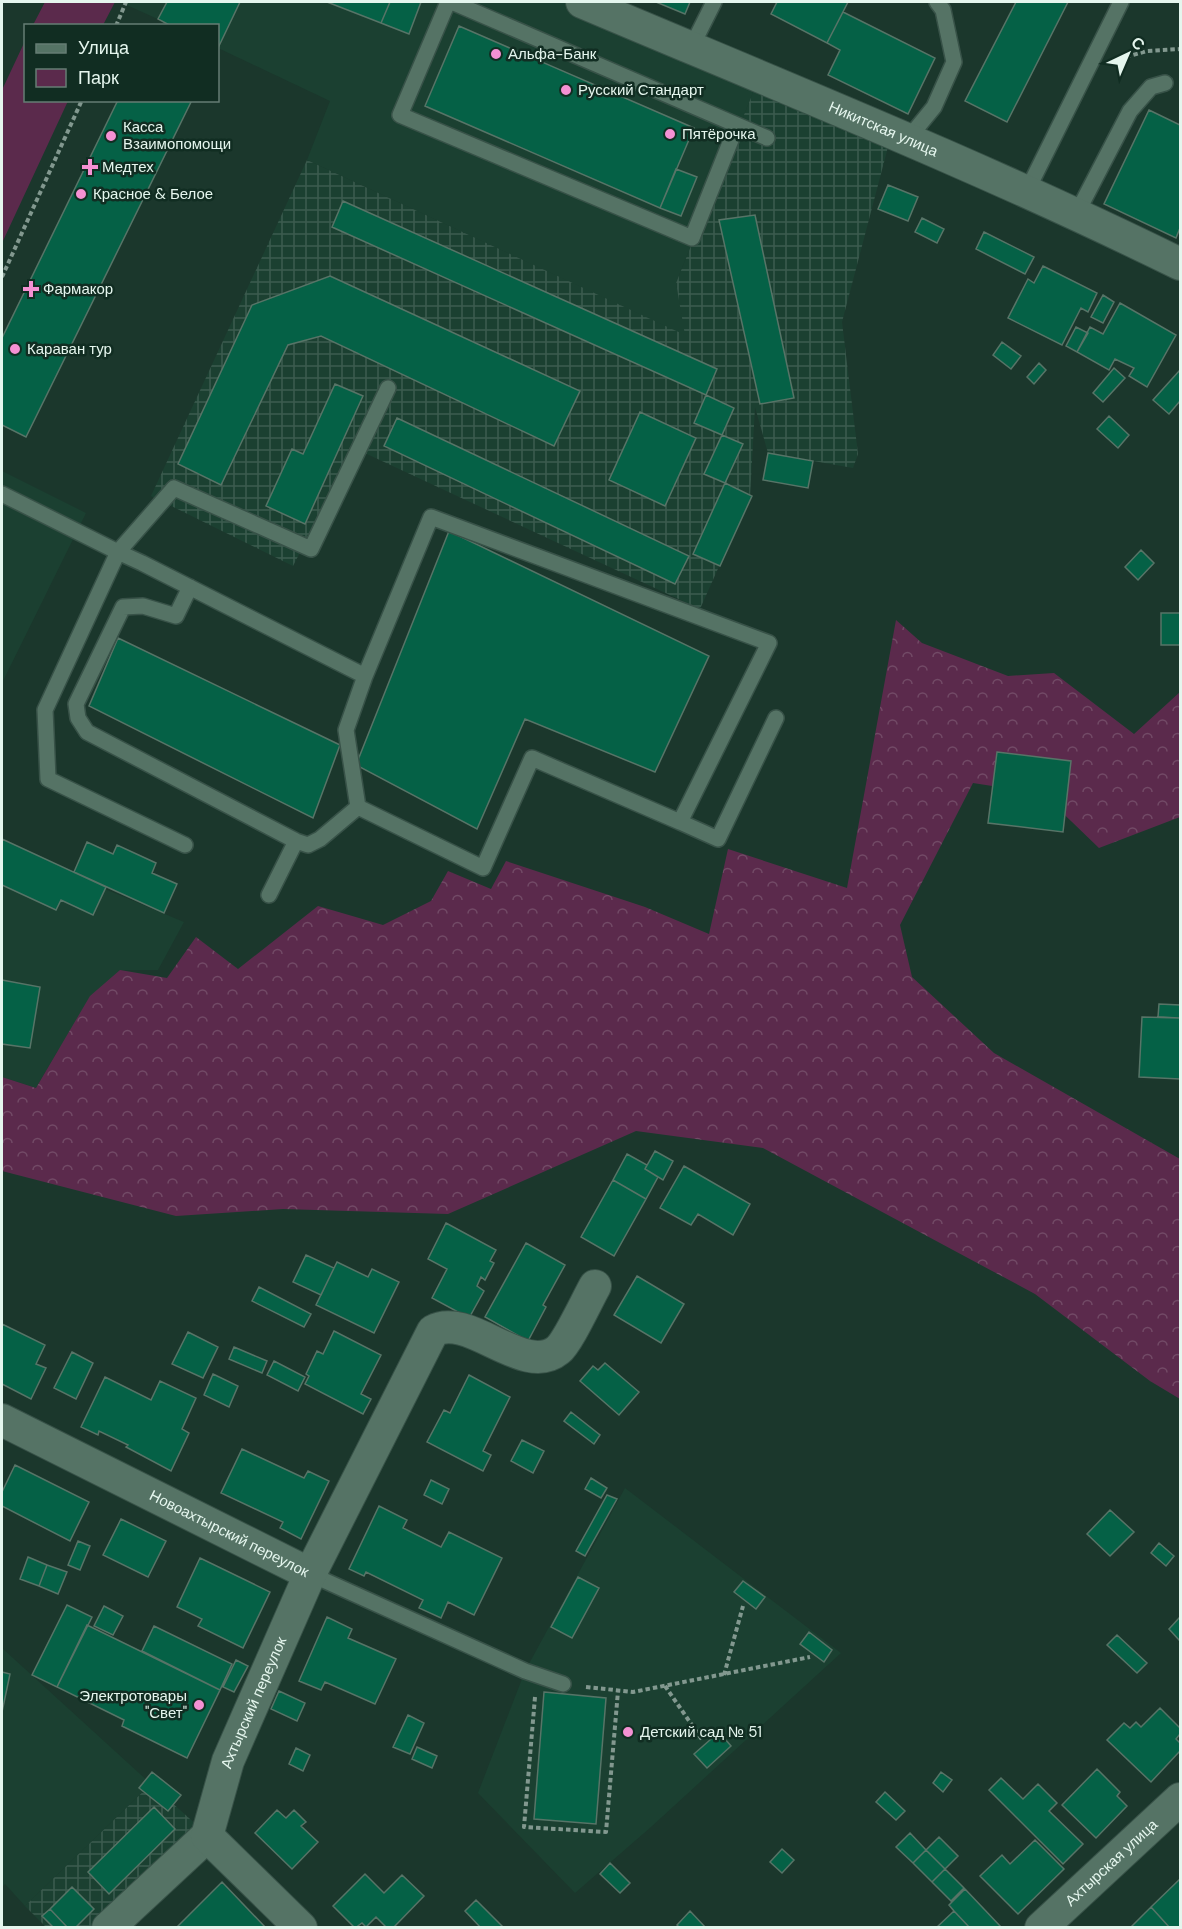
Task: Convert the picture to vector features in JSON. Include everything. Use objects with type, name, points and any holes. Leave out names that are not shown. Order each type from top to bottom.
[{"type":"street","name":"Никитская улица","points":[[582,2],[789,87],[1026,193],[1077,213],[1180,264]]},
{"type":"street","name":"Новоахтырский переулок","points":[[2,1419],[310,1574],[433,1331],[442,1326],[458,1328],[531,1357],[546,1357],[560,1349],[595,1286]]},
{"type":"street","name":"Ахтырский переулок","points":[[207,1836],[228,1761],[310,1574]]},
{"type":"street","name":"Ахтырская улица","points":[[1041,1928],[1180,1799]]},
{"type":"street","points":[[108,1928],[207,1836],[301,1928]]},
{"type":"lane","points":[[737,125],[692,238],[400,115],[450,2],[737,125],[767,138]]},
{"type":"lane","points":[[692,48],[714,2]]},
{"type":"lane","points":[[907,140],[934,107],[954,62],[943,10],[937,2]]},
{"type":"lane","points":[[1026,193],[1121,2]]},
{"type":"lane","points":[[1077,213],[1130,111],[1151,87],[1165,83]]},
{"type":"lane","points":[[185,845],[48,779],[45,710],[118,552],[174,488],[311,549],[388,388]]},
{"type":"lane","points":[[2,494],[365,676]]},
{"type":"lane","points":[[358,807],[346,730],[365,676],[431,517],[769,643],[680,822]]},
{"type":"lane","points":[[190,588],[176,616],[143,606],[123,607],[76,704],[78,718],[87,732],[296,841],[308,845],[320,839],[358,807]]},
{"type":"lane","points":[[358,807],[483,868],[531,758],[718,839],[776,718]]},
{"type":"lane","points":[[270,895],[296,841]]},
{"type":"lane","points":[[310,1574],[537,1676],[562,1684]]},
{"type":"path","points":[[117,24],[126,2]]},
{"type":"path","points":[[1087,68],[1147,51],[1180,49]]},
{"type":"path","points":[[2,277],[81,102]]},
{"type":"path","points":[[724,1675],[743,1606]]},
{"type":"path","points":[[562,1684],[633,1692],[810,1658]]},
{"type":"path","points":[[537,1676],[524,1827],[606,1832],[618,1691]]},
{"type":"path","points":[[665,1686],[703,1741]]},
{"type":"shaded area","points":[[120,2],[611,2],[763,68],[676,283],[686,336],[307,160],[330,101],[219,48],[219,24],[169,24]]},
{"type":"shaded area","points":[[763,68],[893,128],[842,322],[858,454],[853,468],[768,453],[755,407],[750,497],[700,609],[354,448],[293,566],[151,496],[307,160],[685,335],[676,283]]},
{"type":"shaded area","points":[[2,471],[86,513],[2,683]]},
{"type":"shaded area","points":[[2,846],[184,922],[158,970],[120,970],[57,1052],[36,1088],[2,1077]]},
{"type":"shaded area","name":"Детский сад № 51","points":[[625,1488],[841,1653],[651,1827],[575,1893],[478,1793],[525,1671]]},
{"type":"shaded area","points":[[2,1648],[151,1784],[25,1906],[5,1884],[2,1887]]},
{"type":"shaded area","points":[[151,1784],[199,1827],[96,1927],[46,1927],[25,1906]]},
{"type":"green space","points":[[45,2],[115,2],[104,24],[34,24]]},
{"type":"green space","points":[[24,43],[24,102],[68,102],[2,243],[2,90]]},
{"type":"green space","points":[[896,620],[922,643],[1008,676],[1054,673],[1134,734],[1180,692],[1180,817],[1099,848],[1043,794],[973,783],[900,925],[912,977],[994,1053],[1180,1159],[1180,1399],[1150,1381],[1035,1294],[763,1148],[636,1131],[448,1214],[283,1209],[176,1216],[2,1171],[2,1077],[36,1088],[90,996],[120,970],[167,978],[196,937],[238,969],[318,906],[383,925],[431,901],[448,871],[491,889],[506,861],[645,907],[709,934],[728,849],[847,888]]},
{"type":"building","points":[[167,2],[240,2],[219,46],[219,24],[167,24],[158,19]]},
{"type":"building","points":[[327,2],[390,2],[381,23]]},
{"type":"building","points":[[390,2],[421,2],[409,34],[381,23]]},
{"type":"building","points":[[656,2],[690,2],[685,14]]},
{"type":"building","points":[[777,2],[848,2],[827,43],[771,14]]},
{"type":"building","points":[[1016,2],[1068,2],[1007,122],[965,101]]},
{"type":"building","points":[[843,12],[935,58],[908,114],[828,75],[840,50],[827,43]]},
{"type":"building","points":[[459,26],[694,128],[660,208],[425,106]]},
{"type":"building","points":[[117,102],[191,102],[26,437],[2,425],[2,338]]},
{"type":"building","points":[[1149,110],[1180,125],[1180,228],[1176,238],[1104,204]]},
{"type":"building","points":[[676,169],[697,177],[681,216],[660,208]]},
{"type":"building","points":[[888,185],[918,197],[908,221],[878,209]]},
{"type":"building","points":[[343,201],[717,369],[706,395],[332,227]]},
{"type":"building","points":[[755,215],[794,398],[760,404],[719,220]]},
{"type":"building","points":[[922,218],[944,229],[937,243],[915,232]]},
{"type":"building","points":[[984,232],[1034,257],[1025,274],[976,249]]},
{"type":"building","points":[[1043,266],[1097,293],[1088,312],[1081,308],[1062,345],[1008,318],[1028,279],[1034,283]]},
{"type":"building","points":[[330,276],[580,391],[554,446],[321,336],[288,345],[221,485],[178,464],[252,305]]},
{"type":"building","points":[[1103,295],[1114,302],[1103,323],[1091,317]]},
{"type":"building","points":[[1120,303],[1176,335],[1147,387],[1129,376],[1134,368],[1115,359],[1109,370],[1077,352],[1090,327],[1103,334]]},
{"type":"building","points":[[1076,327],[1088,333],[1077,352],[1066,346]]},
{"type":"building","points":[[1002,342],[1021,356],[1011,369],[993,355]]},
{"type":"building","points":[[1039,363],[1046,370],[1034,384],[1027,377]]},
{"type":"building","points":[[1114,368],[1125,378],[1103,402],[1093,393]]},
{"type":"building","points":[[1180,370],[1180,401],[1169,414],[1153,400]]},
{"type":"building","points":[[335,384],[363,396],[305,524],[266,506],[292,449],[303,454]]},
{"type":"building","points":[[706,395],[734,408],[722,435],[694,423]]},
{"type":"building","points":[[640,412],[696,438],[665,506],[609,480]]},
{"type":"building","points":[[1109,416],[1129,435],[1118,448],[1097,429]]},
{"type":"building","points":[[397,418],[689,556],[675,584],[384,446]]},
{"type":"building","points":[[722,435],[743,444],[725,483],[704,474]]},
{"type":"building","points":[[768,453],[813,461],[808,488],[763,480]]},
{"type":"building","points":[[725,483],[752,496],[720,566],[693,554]]},
{"type":"building","points":[[449,531],[709,656],[655,772],[525,719],[477,829],[356,765]]},
{"type":"building","points":[[1141,550],[1154,563],[1138,580],[1125,567]]},
{"type":"building","points":[[1161,613],[1180,613],[1180,645],[1161,645]]},
{"type":"building","points":[[118,638],[340,745],[313,818],[89,706]]},
{"type":"building","points":[[997,752],[1071,761],[1063,832],[988,823]]},
{"type":"building","points":[[2,839],[106,887],[93,915],[61,900],[56,910],[2,885]]},
{"type":"building","points":[[87,842],[113,854],[117,845],[156,863],[152,873],[177,884],[164,913],[74,872]]},
{"type":"building","points":[[2,980],[40,987],[30,1048],[2,1044]]},
{"type":"building","points":[[1159,1004],[1180,1005],[1180,1018],[1158,1017]]},
{"type":"building","points":[[1142,1017],[1180,1018],[1180,1079],[1139,1077]]},
{"type":"building","points":[[655,1151],[673,1161],[663,1180],[645,1169]]},
{"type":"building","points":[[627,1154],[647,1165],[645,1169],[658,1177],[646,1199],[613,1180]]},
{"type":"building","points":[[684,1166],[750,1204],[733,1235],[698,1214],[691,1225],[660,1208]]},
{"type":"building","points":[[613,1180],[646,1199],[614,1256],[581,1237]]},
{"type":"building","points":[[446,1223],[496,1250],[490,1261],[494,1263],[485,1280],[481,1277],[477,1286],[484,1291],[469,1318],[432,1298],[447,1269],[428,1259]]},
{"type":"building","points":[[526,1243],[565,1265],[543,1305],[546,1307],[528,1341],[485,1317]]},
{"type":"building","points":[[306,1255],[334,1268],[321,1295],[293,1282]]},
{"type":"building","points":[[337,1262],[368,1277],[372,1269],[399,1282],[374,1333],[316,1305]]},
{"type":"building","points":[[637,1276],[684,1304],[661,1343],[614,1315]]},
{"type":"building","points":[[259,1287],[311,1314],[304,1327],[252,1301]]},
{"type":"building","points":[[2,1324],[45,1345],[36,1364],[46,1368],[31,1399],[2,1384]]},
{"type":"building","points":[[334,1331],[381,1355],[361,1394],[371,1399],[363,1414],[305,1384],[309,1376],[306,1374],[317,1351],[323,1354]]},
{"type":"building","points":[[188,1332],[218,1347],[203,1378],[172,1364]]},
{"type":"building","points":[[234,1347],[267,1361],[262,1373],[229,1359]]},
{"type":"building","points":[[72,1352],[93,1363],[76,1399],[54,1388]]},
{"type":"building","points":[[274,1361],[305,1377],[298,1391],[267,1375]]},
{"type":"building","points":[[605,1363],[639,1392],[619,1415],[580,1381],[593,1366],[598,1370]]},
{"type":"building","points":[[213,1374],[238,1386],[229,1407],[204,1395]]},
{"type":"building","points":[[469,1375],[510,1397],[483,1451],[491,1455],[483,1471],[427,1442],[444,1410],[450,1413]]},
{"type":"building","points":[[105,1377],[151,1400],[160,1381],[196,1398],[182,1429],[189,1433],[171,1471],[126,1447],[128,1445],[99,1431],[98,1435],[81,1427]]},
{"type":"building","points":[[571,1412],[600,1435],[594,1444],[564,1421]]},
{"type":"building","points":[[522,1440],[544,1451],[533,1473],[511,1461]]},
{"type":"building","points":[[242,1449],[304,1478],[308,1471],[329,1481],[301,1539],[280,1528],[283,1522],[221,1493]]},
{"type":"building","points":[[15,1465],[89,1502],[70,1541],[2,1506],[2,1492]]},
{"type":"building","points":[[591,1478],[607,1488],[601,1498],[585,1489]]},
{"type":"building","points":[[431,1480],[449,1489],[442,1504],[424,1495]]},
{"type":"building","points":[[607,1495],[617,1499],[585,1556],[576,1551]]},
{"type":"building","points":[[379,1506],[407,1520],[403,1528],[441,1547],[449,1532],[502,1558],[474,1615],[448,1602],[441,1618],[419,1608],[423,1600],[366,1572],[364,1576],[349,1569]]},
{"type":"building","points":[[1110,1510],[1134,1532],[1110,1556],[1087,1534]]},
{"type":"building","points":[[121,1519],[166,1541],[148,1577],[103,1555]]},
{"type":"building","points":[[78,1541],[90,1546],[80,1570],[68,1565]]},
{"type":"building","points":[[1159,1543],[1174,1556],[1166,1566],[1151,1553]]},
{"type":"building","points":[[28,1557],[47,1565],[39,1586],[20,1579]]},
{"type":"building","points":[[200,1558],[270,1592],[243,1648],[198,1626],[202,1619],[177,1607]]},
{"type":"building","points":[[47,1565],[67,1572],[58,1594],[39,1586]]},
{"type":"building","points":[[578,1577],[599,1588],[572,1638],[551,1627]]},
{"type":"building","points":[[743,1581],[765,1597],[756,1609],[734,1592]]},
{"type":"building","points":[[67,1605],[92,1617],[57,1687],[32,1675]]},
{"type":"building","points":[[104,1606],[123,1616],[113,1635],[94,1626]]},
{"type":"building","points":[[327,1617],[352,1629],[348,1638],[396,1659],[375,1704],[325,1682],[321,1690],[299,1681]]},
{"type":"building","points":[[1180,1617],[1180,1641],[1169,1629]]},
{"type":"building","points":[[87,1625],[220,1690],[187,1758],[122,1726],[124,1720],[57,1687]]},
{"type":"building","points":[[154,1626],[232,1664],[220,1690],[142,1651]]},
{"type":"building","points":[[809,1632],[832,1650],[824,1662],[800,1644]]},
{"type":"building","points":[[1117,1635],[1147,1663],[1137,1673],[1107,1645]]},
{"type":"building","points":[[236,1660],[248,1666],[234,1692],[223,1687]]},
{"type":"building","points":[[2,1672],[10,1674],[2,1712]]},
{"type":"building","points":[[279,1691],[305,1703],[297,1721],[271,1709]]},
{"type":"building","points":[[544,1692],[606,1698],[596,1824],[534,1819]]},
{"type":"building","points":[[1160,1708],[1180,1728],[1180,1734],[1176,1739],[1180,1743],[1180,1751],[1151,1782],[1107,1740],[1124,1723],[1130,1728],[1136,1722],[1141,1727]]},
{"type":"building","points":[[408,1715],[424,1723],[410,1754],[393,1747]]},
{"type":"building","points":[[719,1732],[731,1746],[707,1768],[694,1754]]},
{"type":"building","points":[[417,1747],[437,1756],[432,1768],[412,1759]]},
{"type":"building","points":[[296,1748],[310,1755],[303,1771],[289,1764]]},
{"type":"building","points":[[1097,1769],[1120,1792],[1117,1796],[1127,1806],[1096,1838],[1062,1805]]},
{"type":"building","points":[[152,1772],[181,1795],[168,1811],[139,1788]]},
{"type":"building","points":[[941,1772],[952,1780],[943,1792],[933,1783]]},
{"type":"building","points":[[1001,1778],[1023,1799],[1038,1784],[1057,1803],[1049,1811],[1083,1844],[1063,1864],[989,1790]]},
{"type":"building","points":[[885,1792],[905,1811],[896,1820],[876,1802]]},
{"type":"building","points":[[154,1807],[175,1829],[109,1894],[88,1872]]},
{"type":"building","points":[[277,1810],[286,1818],[294,1810],[306,1822],[301,1826],[318,1842],[292,1869],[255,1833]]},
{"type":"building","points":[[910,1833],[926,1850],[913,1863],[896,1847]]},
{"type":"building","points":[[939,1837],[958,1856],[945,1869],[926,1850]]},
{"type":"building","points":[[1035,1840],[1064,1869],[1018,1914],[980,1876],[1002,1855],[1010,1864]]},
{"type":"building","points":[[782,1849],[794,1860],[782,1873],[770,1862]]},
{"type":"building","points":[[926,1850],[945,1869],[932,1882],[913,1863]]},
{"type":"building","points":[[610,1863],[630,1883],[620,1893],[600,1874]]},
{"type":"building","points":[[945,1869],[964,1888],[951,1901],[932,1882]]},
{"type":"building","points":[[365,1874],[384,1893],[402,1875],[424,1896],[393,1928],[387,1928],[376,1917],[366,1927],[362,1923],[355,1928],[333,1906]]},
{"type":"building","points":[[1180,1879],[1180,1928],[1170,1928],[1151,1907]]},
{"type":"building","points":[[222,1882],[266,1928],[176,1928]]},
{"type":"building","points":[[72,1887],[94,1909],[75,1928],[68,1928],[50,1909]]},
{"type":"building","points":[[965,1889],[1000,1928],[970,1928],[954,1911],[949,1905]]},
{"type":"building","points":[[476,1900],[502,1928],[481,1928],[465,1911]]},
{"type":"building","points":[[1151,1907],[1170,1928],[1130,1928]]},
{"type":"building","points":[[50,1909],[68,1928],[54,1928],[42,1916]]},
{"type":"building","points":[[690,1911],[706,1928],[680,1928],[677,1925]]},
{"type":"building","points":[[954,1911],[970,1928],[936,1928]]},
{"type":"place","name":"Альфа-Банк","points":[[496,54]]},
{"type":"place","name":"Русский Стандарт","points":[[566,90]]},
{"type":"place","name":"Пятёрочка","points":[[670,134]]},
{"type":"place","name":"Касса Взаимопомощи","points":[[111,136]]},
{"type":"place","name":"Медтех","points":[[90,167]]},
{"type":"place","name":"Красное & Белое","points":[[81,194]]},
{"type":"place","name":"Фармакор","points":[[31,289]]},
{"type":"place","name":"Караван тур","points":[[15,349]]},
{"type":"place","name":"Электротовары \"Свет\"","points":[[199,1705]]},
{"type":"place","name":"Детский сад № 51","points":[[628,1732]]}]
